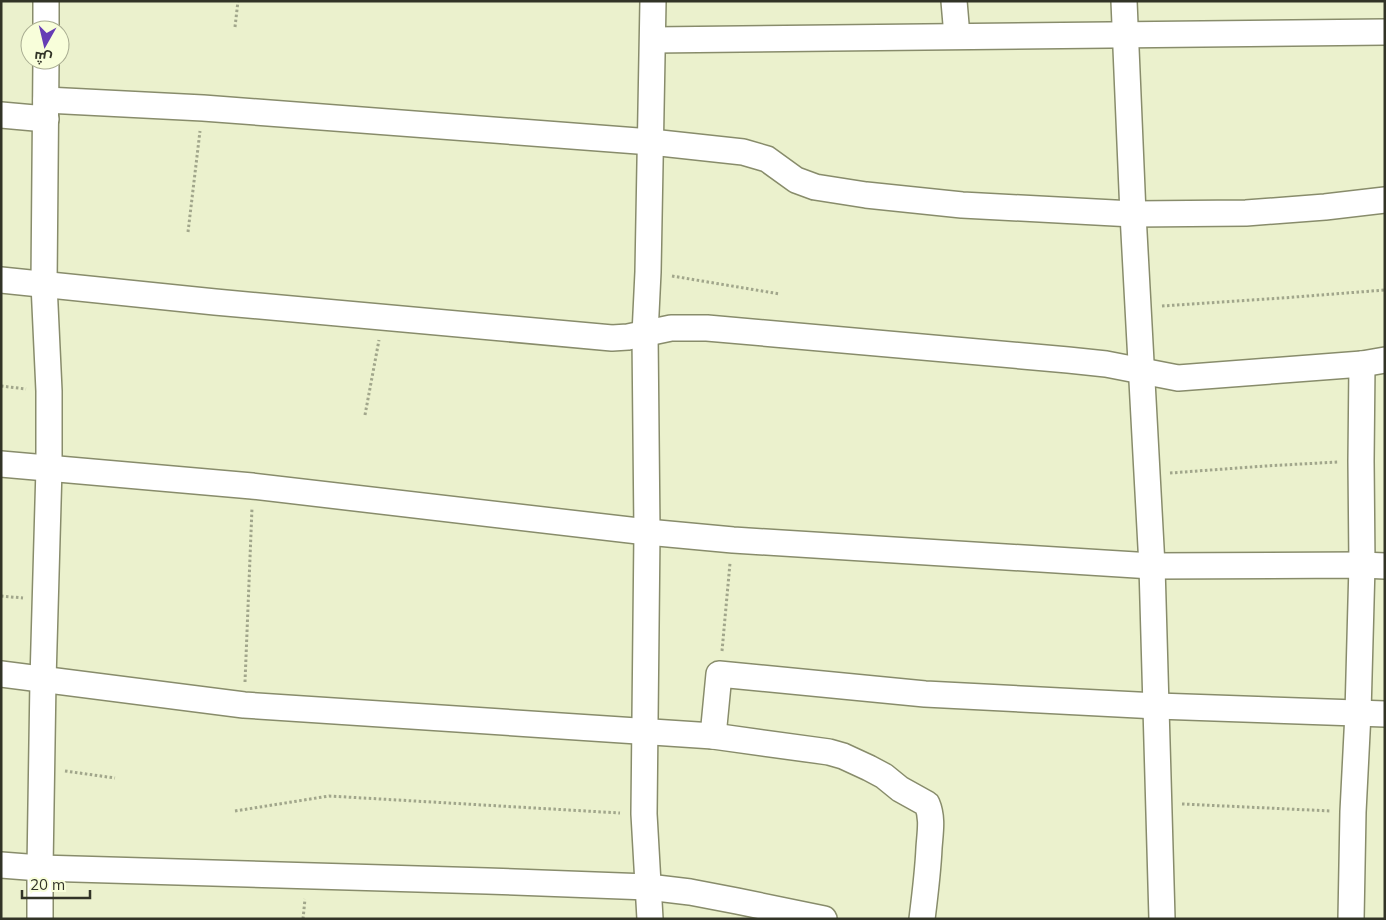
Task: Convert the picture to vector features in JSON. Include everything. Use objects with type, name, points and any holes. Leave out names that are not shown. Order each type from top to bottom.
[{"type":"street","points":[[46,1],[46,20]]},
{"type":"street","points":[[650,919],[644,814],[647,532],[645,334],[648,272],[653,1]]},
{"type":"street","points":[[954,1],[957,36]]},
{"type":"street","points":[[1124,1],[1152,566],[1162,919]]},
{"type":"street","points":[[653,40],[1385,32]]},
{"type":"street","points":[[40,919],[49,468],[49,391],[44,284],[46,70]]},
{"type":"street","points":[[1,115],[46,110],[203,108],[651,142],[744,152],[756,155],[767,159],[796,180],[829,190],[962,205],[1134,214],[1246,213],[1385,200]]},
{"type":"street","points":[[1,280],[206,301],[612,338],[628,337],[671,328],[707,328],[1068,360],[1106,364],[1142,372],[1184,378],[1374,362],[1361,461],[1374,565],[1358,713],[1353,812],[1351,919]]},
{"type":"street","points":[[1,464],[252,486],[647,532],[733,540],[1152,566],[1374,565]]},
{"type":"street","points":[[1,674],[244,705],[713,736],[814,749],[843,756],[884,776],[900,789],[927,804],[930,812],[930,824],[922,919]]},
{"type":"street","points":[[713,736],[719,674],[925,694],[1156,706],[1385,714]]},
{"type":"street","points":[[1,865],[40,868],[648,887],[718,897],[824,919]]},
{"type":"path","points":[[235,27],[238,1]]},
{"type":"path","points":[[188,232],[203,108]]},
{"type":"path","points":[[648,272],[780,294]]},
{"type":"path","points":[[1139,307],[1385,290]]},
{"type":"path","points":[[365,415],[382,317]]},
{"type":"path","points":[[1148,474],[1361,461]]},
{"type":"path","points":[[244,705],[252,486]]},
{"type":"path","points":[[719,674],[733,540]]},
{"type":"path","points":[[42,768],[115,778]]},
{"type":"path","points":[[234,812],[329,796],[644,814]]},
{"type":"path","points":[[1159,803],[1353,812]]}]
